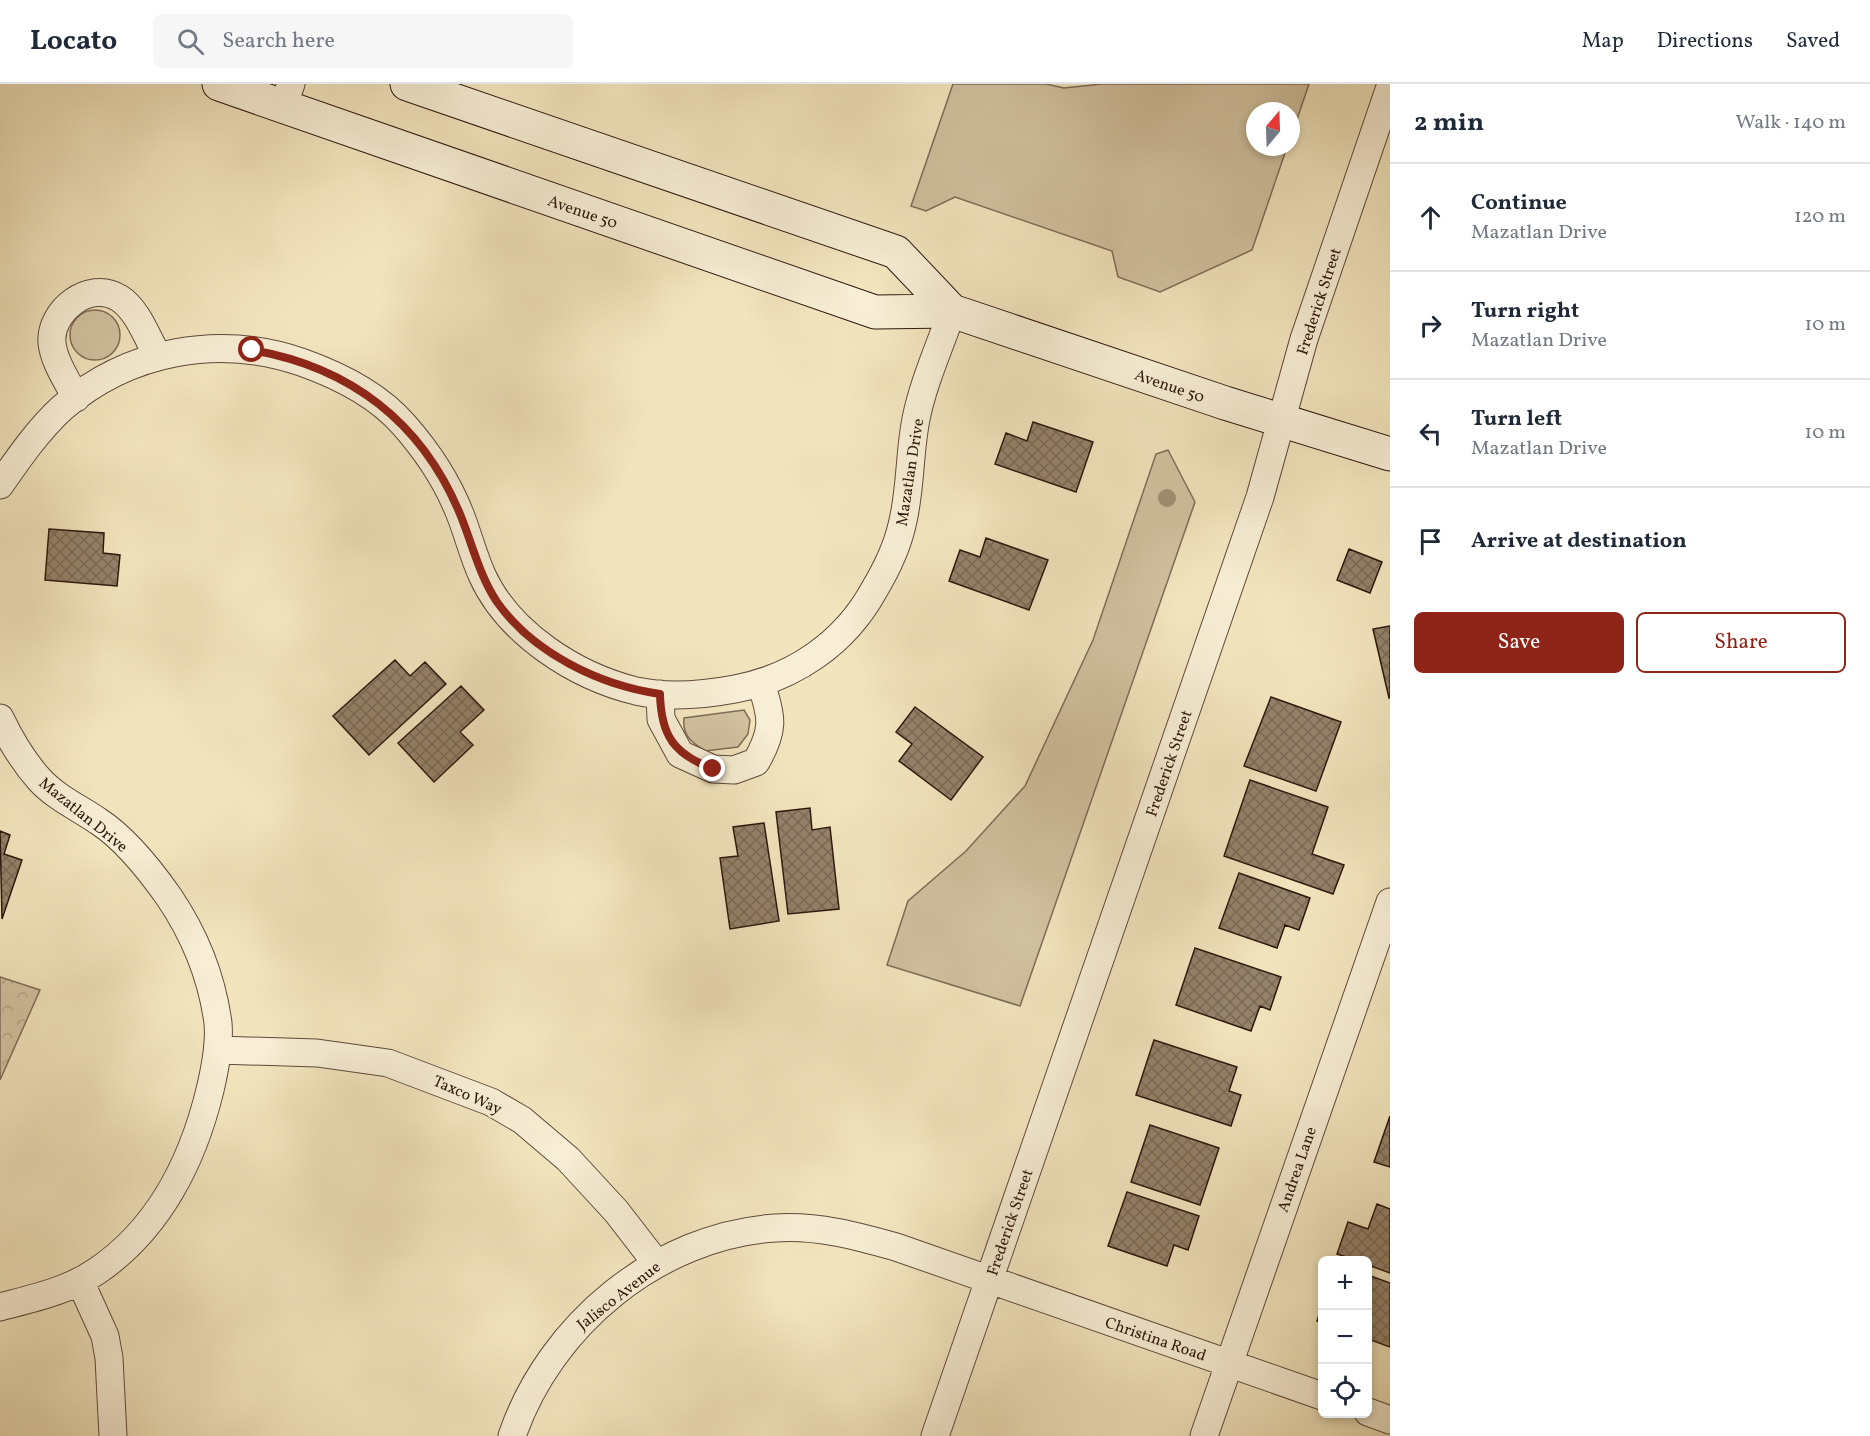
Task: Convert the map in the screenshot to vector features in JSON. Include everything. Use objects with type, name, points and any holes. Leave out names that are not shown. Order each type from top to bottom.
[{"type":"main road","name":"Avenue 50","points":[[407,84],[896,252],[952,311]]},
{"type":"main road","name":"Avenue 50","points":[[238,87],[287,95],[875,312],[952,311],[1390,454]]},
{"type":"street","name":"Frederick Street","points":[[935,1436],[1257,508],[1304,339],[1390,87]]},
{"type":"street","points":[[76,398],[52,345],[52,330],[69,304],[86,295],[101,293],[118,297],[131,311],[157,355]]},
{"type":"street","name":"Mazatlan Drive","points":[[0,485],[23,452],[61,410],[76,398],[130,365],[157,355],[224,348],[279,354],[315,367],[380,403],[413,436],[446,483],[482,575],[498,602],[519,627],[574,667],[635,691],[660,694],[690,695],[761,684],[790,673],[819,653],[847,629],[876,587],[891,557],[902,525],[916,417],[952,311]]},
{"type":"street","points":[[660,694],[661,719],[680,754],[713,769],[734,770],[756,762],[768,742],[771,724],[761,684]]},
{"type":"street","name":"Mazatlan Drive","points":[[0,1307],[60,1291],[80,1281],[98,1270],[140,1233],[178,1179],[204,1113],[218,1050],[218,1024],[205,969],[185,923],[168,896],[122,841],[40,780],[3,733]]},
{"type":"street","name":"Andrea Lane","points":[[1204,1436],[1390,902]]},
{"type":"street","name":"Taxco Way","points":[[218,1050],[317,1053],[388,1063],[491,1102],[531,1126],[568,1158],[616,1211],[657,1264]]},
{"type":"street","name":"Jalisco Avenue","points":[[512,1436],[529,1392],[547,1363],[571,1332],[620,1290],[657,1264],[685,1249],[716,1238],[758,1230],[807,1228],[875,1241],[990,1280]]},
{"type":"street","name":"Christina Road","points":[[990,1280],[1318,1394]]},
{"type":"street","points":[[80,1281],[105,1336],[110,1358],[112,1436]]},
{"type":"street","points":[[1372,1413],[1390,1420]]},
{"type":"green space","points":[[953,84],[1046,84],[1064,88],[1102,84],[1309,84],[1300,110],[1300,102],[1246,102],[1246,156],[1284,156],[1252,250],[1160,292],[1118,277],[1112,251],[955,197],[926,211],[911,206]]},
{"type":"green space","points":[[95,310],[113,317],[120,335],[113,353],[95,360],[77,353],[70,335],[77,317]]},
{"type":"green space","points":[[1168,450],[1195,502],[1020,1006],[887,965],[908,901],[966,851],[1025,786],[1093,640],[1156,454]]},
{"type":"green space","points":[[744,710],[750,720],[748,734],[738,747],[705,751],[692,741],[684,729],[684,718]]},
{"type":"green space","points":[[0,977],[40,990],[0,1080]]},
{"type":"building","points":[[1033,422],[1093,442],[1076,492],[995,464],[1006,433],[1027,441]]},
{"type":"building","points":[[49,529],[104,533],[103,553],[120,555],[117,586],[45,580]]},
{"type":"building","points":[[986,538],[1048,560],[1029,610],[949,581],[960,550],[980,557]]},
{"type":"building","points":[[1349,549],[1382,562],[1370,593],[1337,580]]},
{"type":"building","points":[[1390,626],[1390,698],[1389,698],[1373,629]]},
{"type":"building","points":[[395,660],[410,676],[425,662],[446,684],[369,755],[333,716]]},
{"type":"building","points":[[461,686],[484,710],[460,732],[473,745],[434,782],[398,743]]},
{"type":"building","points":[[1271,697],[1341,722],[1316,791],[1244,766]]},
{"type":"building","points":[[915,707],[983,757],[951,800],[899,761],[912,744],[896,732]]},
{"type":"building","points":[[1250,780],[1328,807],[1312,854],[1344,865],[1333,894],[1224,856]]},
{"type":"building","points":[[810,808],[812,830],[830,827],[839,909],[788,914],[776,812]]},
{"type":"building","points":[[764,823],[779,921],[730,929],[720,858],[738,856],[733,827]]},
{"type":"building","points":[[0,831],[10,835],[4,854],[22,860],[2,919]]},
{"type":"building","points":[[1239,873],[1310,898],[1299,930],[1285,925],[1277,948],[1219,928]]},
{"type":"building","points":[[1195,948],[1281,977],[1270,1010],[1260,1006],[1251,1031],[1176,1005]]},
{"type":"building","points":[[1154,1040],[1237,1067],[1229,1091],[1241,1095],[1231,1126],[1136,1095]]},
{"type":"building","points":[[1390,1116],[1390,1167],[1374,1162]]},
{"type":"building","points":[[1150,1125],[1219,1148],[1200,1205],[1131,1182]]},
{"type":"building","points":[[1127,1192],[1199,1216],[1188,1250],[1174,1245],[1167,1266],[1108,1246]]},
{"type":"building","points":[[1377,1204],[1390,1209],[1390,1273],[1372,1266],[1372,1256],[1337,1254],[1348,1222],[1368,1229]]},
{"type":"building","points":[[1372,1276],[1390,1283],[1390,1347],[1372,1340]]},
{"type":"route","points":[[252,350],[279,354],[349,383],[380,403],[401,421],[425,450],[446,483],[482,575],[498,602],[519,627],[574,667],[635,691],[660,694],[661,719],[669,738],[680,754],[713,769]]}]
